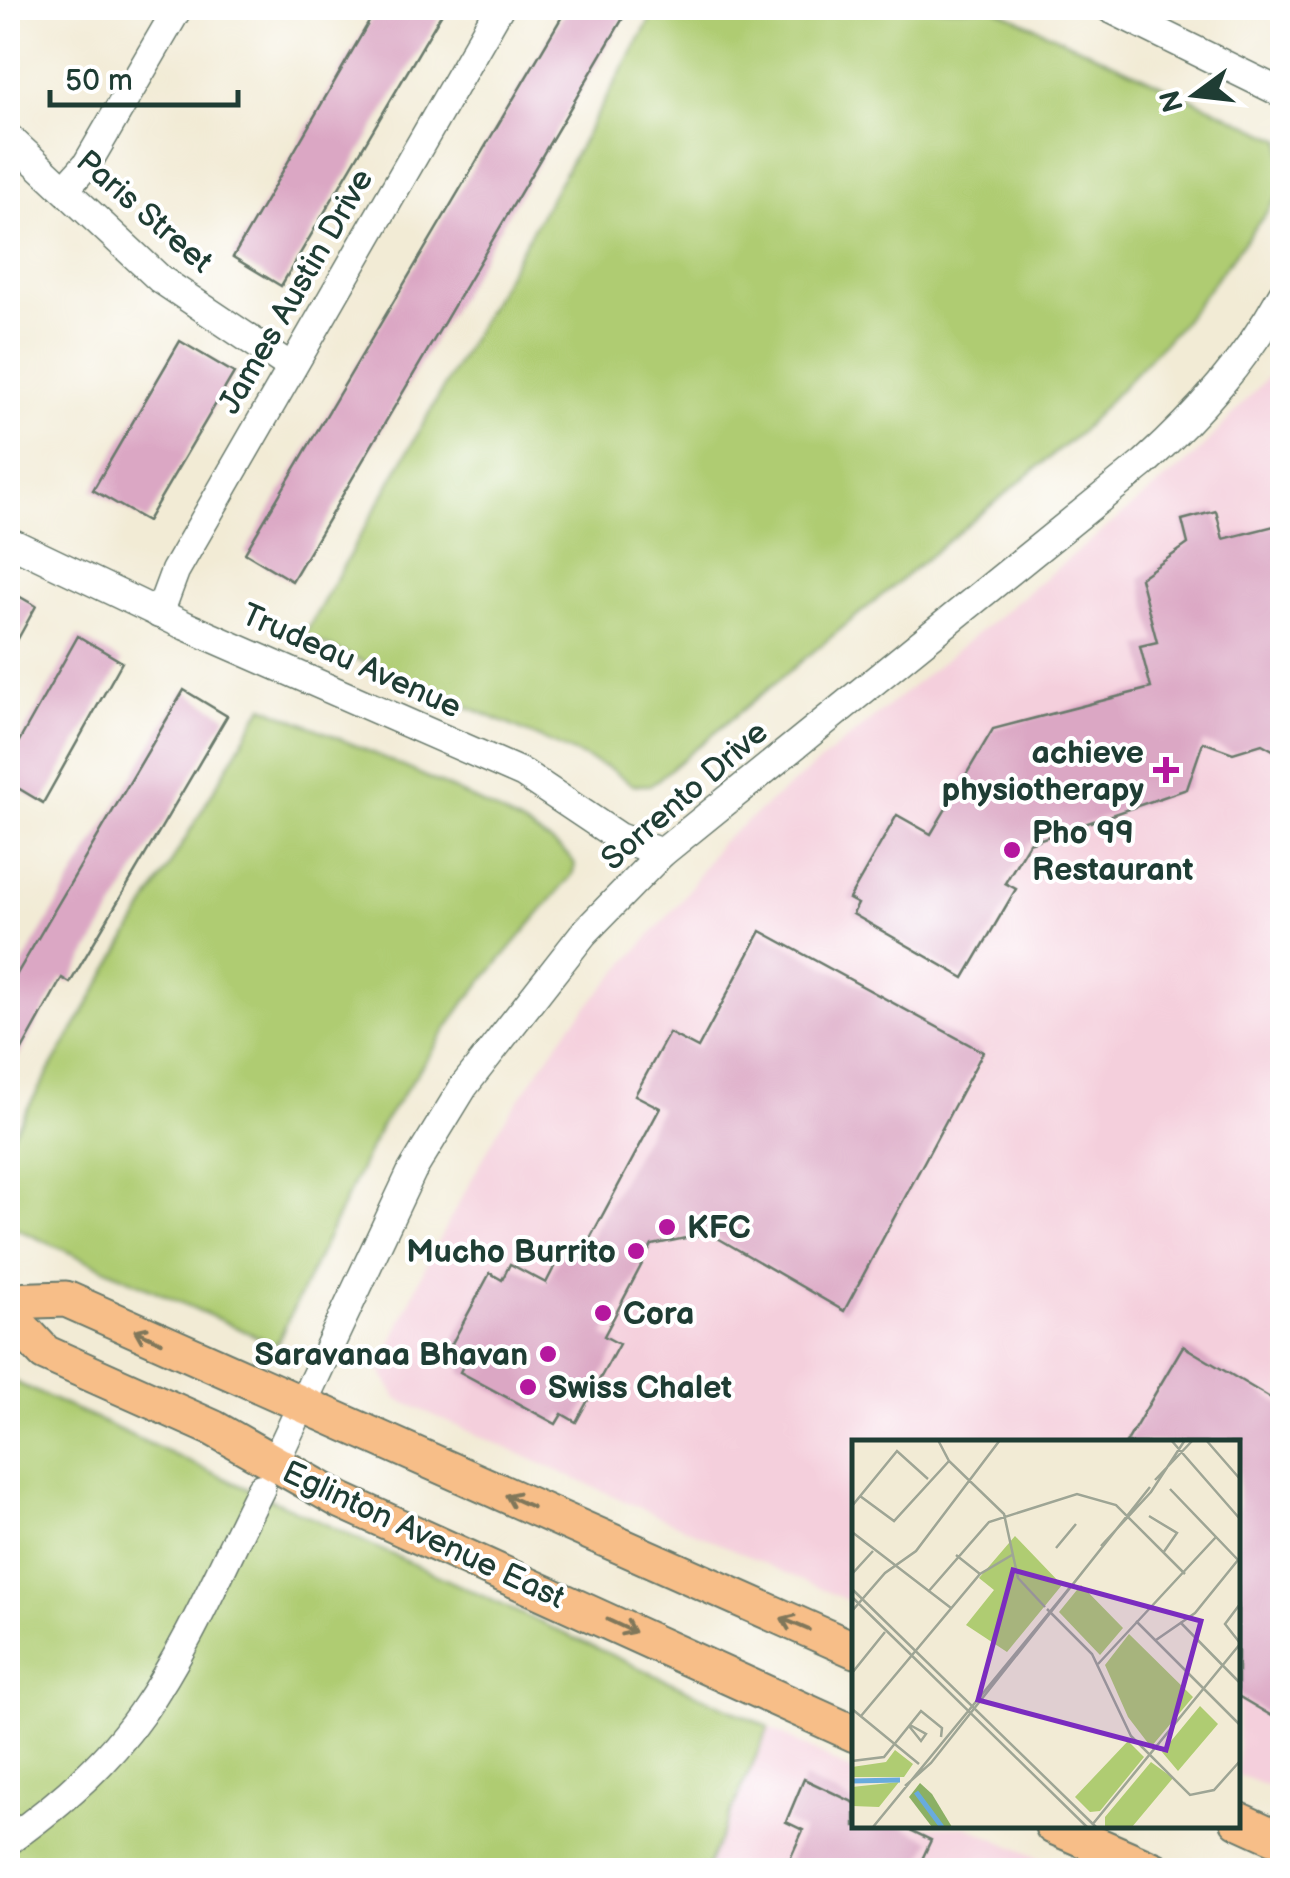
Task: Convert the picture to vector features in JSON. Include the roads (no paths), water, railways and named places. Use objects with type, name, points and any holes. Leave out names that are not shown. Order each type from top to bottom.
[{"type":"main road","name":"Eglinton Avenue East","points":[[8,1301],[66,1299],[852,1649]]},
{"type":"main road","name":"Eglinton Avenue East","points":[[8,1314],[45,1354],[213,1428],[268,1476],[340,1500],[852,1733]]},
{"type":"main road","points":[[1240,1821],[1282,1840]]},
{"type":"main road","points":[[1057,1828],[1120,1861],[1154,1870]]},
{"type":"street","points":[[66,188],[86,164],[178,8]]},
{"type":"street","name":"James Austin Drive","points":[[160,614],[175,572],[499,8]]},
{"type":"street","points":[[1109,8],[1282,93]]},
{"type":"street","name":"Paris Street","points":[[8,136],[160,279],[291,368]]},
{"type":"street","name":"Sorrento Drive","points":[[8,1842],[54,1808],[140,1716],[185,1639],[268,1476],[393,1207],[445,1115],[551,970],[662,853],[1144,463],[1190,421],[1242,359],[1282,296]]},
{"type":"street","name":"Trudeau Avenue","points":[[8,541],[160,614],[524,774],[618,837],[662,853]]},
{"type":"place","name":"achieve physiotherapy","points":[[1166,770]]},
{"type":"place","name":"Pho 99 Restaurant","points":[[1012,850]]},
{"type":"place","name":"KFC","points":[[667,1227]]},
{"type":"place","name":"Mucho Burrito","points":[[636,1251]]},
{"type":"place","name":"Cora","points":[[603,1313]]},
{"type":"place","name":"Saravanaa Bhavan","points":[[548,1354]]},
{"type":"place","name":"Swiss Chalet","points":[[528,1387]]}]
